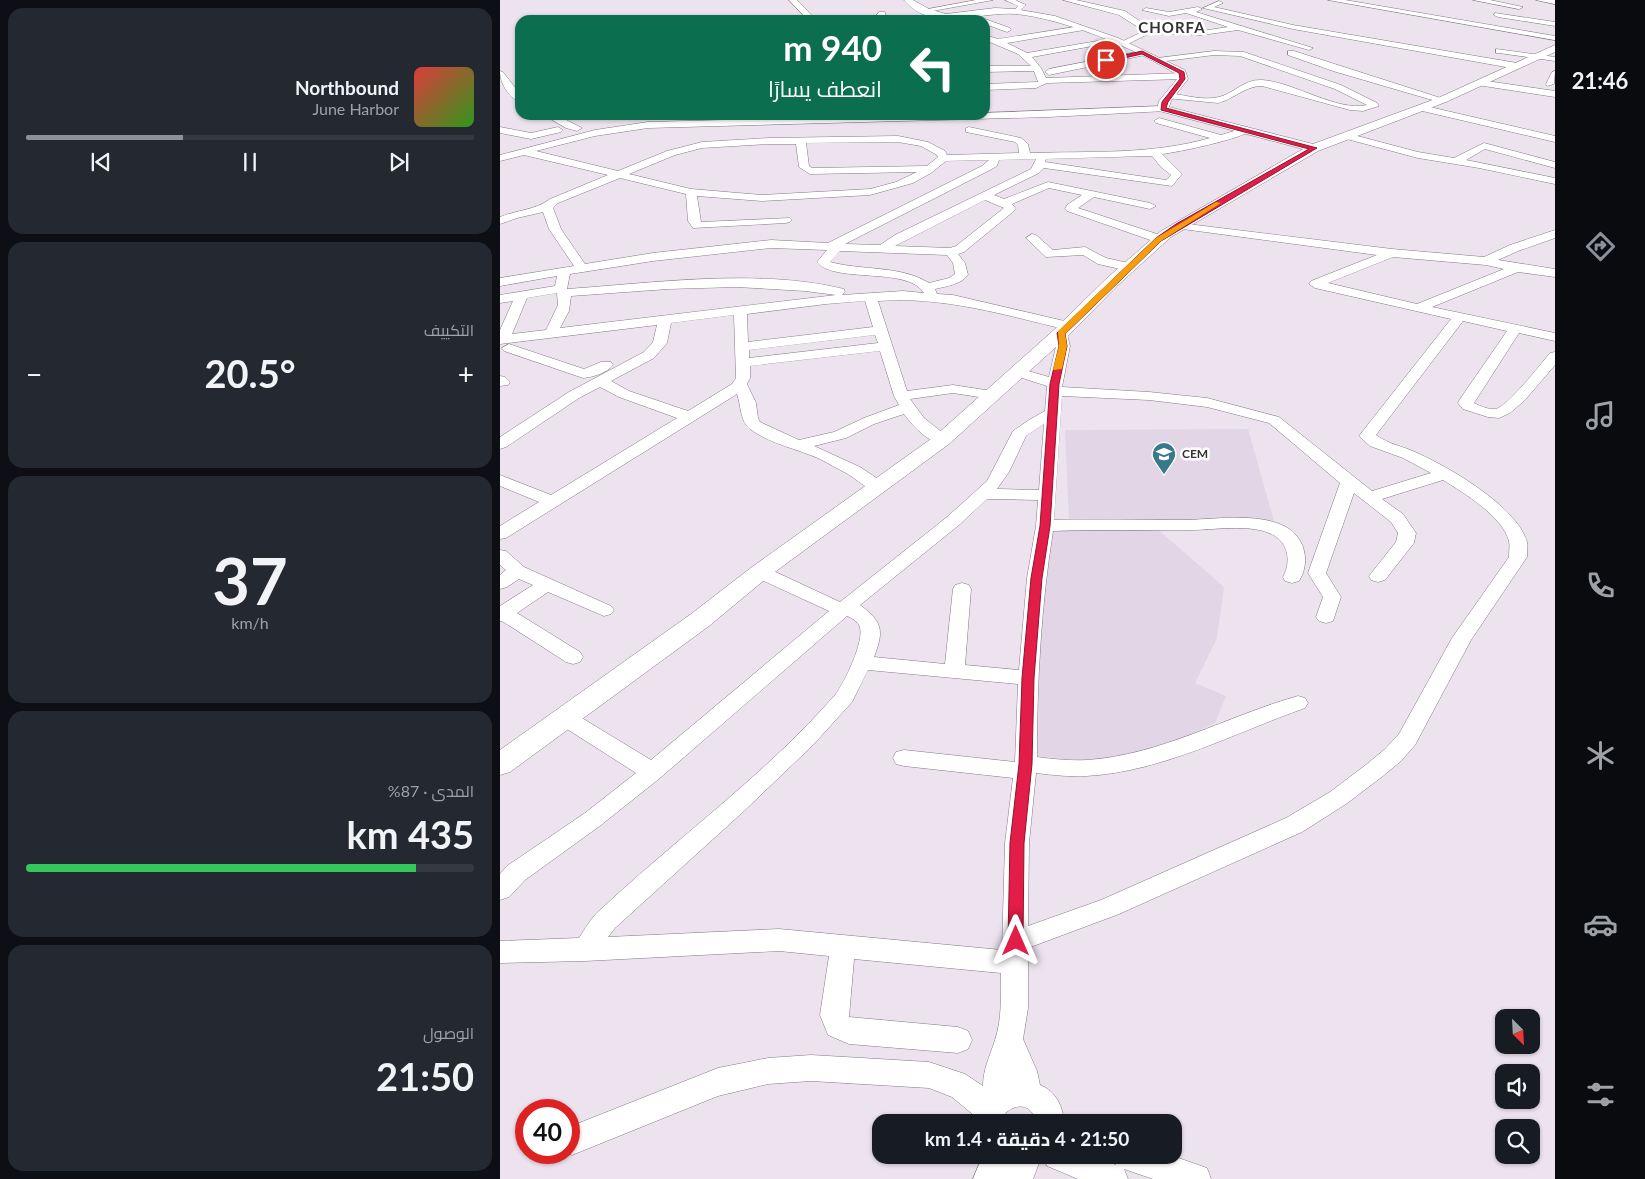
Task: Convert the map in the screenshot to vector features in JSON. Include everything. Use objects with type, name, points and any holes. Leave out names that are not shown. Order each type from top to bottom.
[{"type":"main road","points":[[910,2],[933,15]]},
{"type":"main road","points":[[953,15],[988,11],[1017,12],[1058,21],[1122,43],[1177,69],[1183,76],[1163,108],[1314,148]]},
{"type":"main road","points":[[500,765],[700,620],[760,572],[942,440],[1064,330],[1159,239],[1178,226],[1314,148],[1446,98],[1551,51]]},
{"type":"street","points":[[793,0],[807,15]]},
{"type":"street","points":[[910,2],[938,0]]},
{"type":"street","points":[[941,15],[976,1],[989,0]]},
{"type":"street","points":[[1009,0],[1022,5],[1017,12]]},
{"type":"street","points":[[1067,0],[1126,15],[1153,36]]},
{"type":"street","points":[[1332,0],[1551,51]]},
{"type":"street","points":[[1477,0],[1528,8]]},
{"type":"street","points":[[1540,0],[1555,2]]},
{"type":"street","points":[[1146,10],[1169,14],[1187,11],[1206,4],[1219,3],[1262,11]]},
{"type":"street","points":[[1206,4],[1293,26],[1517,66]]},
{"type":"street","points":[[1091,13],[1109,10]]},
{"type":"street","points":[[1187,11],[1315,50]]},
{"type":"street","points":[[1487,13],[1555,24]]},
{"type":"street","points":[[1043,24],[1073,16]]},
{"type":"street","points":[[1279,23],[1290,18]]},
{"type":"street","points":[[990,24],[1007,30]]},
{"type":"street","points":[[1248,30],[1269,31],[1293,26]]},
{"type":"street","points":[[990,32],[1016,28]]},
{"type":"street","points":[[996,42],[1080,28]]},
{"type":"street","points":[[1084,55],[1153,36],[1176,32],[1202,33],[1238,28]]},
{"type":"street","points":[[1176,32],[1174,37],[1208,53]]},
{"type":"street","points":[[1012,48],[1097,34]]},
{"type":"street","points":[[990,39],[1026,55],[1040,71],[1040,84],[990,87]]},
{"type":"street","points":[[1026,55],[1122,43]]},
{"type":"street","points":[[1172,50],[1183,57]]},
{"type":"street","points":[[1493,50],[1551,51]]},
{"type":"street","points":[[1040,71],[1142,53]]},
{"type":"street","points":[[1147,65],[1208,53],[1241,54],[1362,97],[1374,104],[1374,106],[1362,109],[1348,107],[1244,76]]},
{"type":"street","points":[[1291,53],[1331,67],[1446,98]]},
{"type":"street","points":[[1308,77],[1331,67]]},
{"type":"street","points":[[1040,71],[1097,74],[1130,68]]},
{"type":"street","points":[[1264,70],[1283,68]]},
{"type":"street","points":[[990,69],[1183,76]]},
{"type":"street","points":[[1368,71],[1446,98]]},
{"type":"street","points":[[500,74],[515,95]]},
{"type":"street","points":[[1488,79],[1552,84],[1555,74]]},
{"type":"street","points":[[997,77],[1006,86],[1011,95]]},
{"type":"street","points":[[1488,79],[1555,94]]},
{"type":"street","points":[[1169,96],[1222,99],[1247,85],[1263,82]]},
{"type":"street","points":[[990,115],[1048,110],[1163,108]]},
{"type":"street","points":[[1421,108],[1555,139]]},
{"type":"street","points":[[558,120],[571,127]]},
{"type":"street","points":[[629,120],[637,126]]},
{"type":"street","points":[[500,158],[595,133],[637,126],[693,122],[818,120]]},
{"type":"street","points":[[1456,162],[1501,138],[1464,127],[1477,120]]},
{"type":"street","points":[[1159,121],[1223,138]]},
{"type":"street","points":[[500,130],[531,136],[571,127],[584,128],[595,133]]},
{"type":"street","points":[[969,130],[1018,140],[1023,144],[1025,156]]},
{"type":"street","points":[[1042,160],[1182,149],[1247,130]]},
{"type":"street","points":[[1346,136],[1418,155],[1555,181]]},
{"type":"street","points":[[500,221],[514,215],[547,208],[554,201],[671,153],[702,145],[801,140],[898,139],[924,144],[942,153],[943,158]]},
{"type":"street","points":[[801,140],[805,169],[810,171],[931,169]]},
{"type":"street","points":[[500,146],[691,192],[742,198],[870,192],[887,188],[931,169],[943,158],[1025,156],[1167,185],[1177,174],[1165,165],[1156,152]]},
{"type":"street","points":[[1484,146],[1555,165]]},
{"type":"street","points":[[1117,154],[1122,166]]},
{"type":"street","points":[[991,1111],[1000,1061],[1009,1039],[1014,1008],[1017,843],[1025,768],[1028,678],[1036,578],[1045,526],[1052,414],[1064,330],[930,291],[901,275],[856,272],[826,265],[824,262],[834,247],[993,164],[995,157]]},
{"type":"street","points":[[881,250],[900,238],[1035,171],[1042,160]]},
{"type":"street","points":[[832,171],[832,195]]},
{"type":"street","points":[[1004,203],[1048,185],[1150,206]]},
{"type":"street","points":[[691,192],[694,221],[698,226],[786,220]]},
{"type":"street","points":[[1092,194],[1071,207],[1071,209],[1159,239]]},
{"type":"street","points":[[500,282],[684,253],[785,243],[881,250],[950,252],[960,249],[1010,208],[1004,203],[986,196]]},
{"type":"street","points":[[785,243],[786,197]]},
{"type":"street","points":[[928,197],[962,207]]},
{"type":"street","points":[[547,208],[555,229],[581,268]]},
{"type":"street","points":[[1178,226],[1392,253],[1486,261],[1517,268],[1555,273]]},
{"type":"street","points":[[1486,261],[1514,248],[1555,234]]},
{"type":"street","points":[[1032,238],[1050,254],[1084,251],[1102,261],[1129,268]]},
{"type":"street","points":[[503,345],[526,337],[660,314],[727,306],[930,291],[962,275],[959,263],[950,252]]},
{"type":"street","points":[[1392,253],[1315,284],[1357,295],[1555,337]]},
{"type":"street","points":[[1420,307],[1517,268]]},
{"type":"street","points":[[551,334],[563,307],[564,271]]},
{"type":"street","points":[[500,299],[563,291],[761,284],[828,290],[866,296]]},
{"type":"street","points":[[500,534],[740,384],[743,378],[741,347],[727,306],[699,292],[637,295],[634,288]]},
{"type":"street","points":[[503,345],[517,304],[523,296]]},
{"type":"street","points":[[866,296],[881,330],[904,402],[920,424],[942,440]]},
{"type":"street","points":[[500,444],[548,411],[649,355],[660,343],[660,314]]},
{"type":"street","points":[[500,952],[585,950],[779,940],[844,945],[1016,952],[1110,907],[1294,825],[1338,798],[1393,755],[1407,739],[1462,638],[1518,556],[1520,550],[1513,532],[1497,510],[1444,475],[1409,455],[1367,436],[1459,317]]},
{"type":"street","points":[[1515,329],[1467,399],[1466,403],[1468,406],[1492,413],[1503,411],[1555,356]]},
{"type":"street","points":[[741,347],[881,330]]},
{"type":"street","points":[[503,345],[584,375],[648,344],[660,343]]},
{"type":"street","points":[[743,363],[885,346]]},
{"type":"street","points":[[1018,372],[1055,387],[1208,403],[1274,420],[1349,482],[1398,518],[1407,533],[1405,543],[1378,576]]},
{"type":"street","points":[[601,381],[624,394],[689,417]]},
{"type":"street","points":[[740,384],[748,403],[750,418],[755,425],[781,439],[826,456],[854,470],[878,487]]},
{"type":"street","points":[[800,445],[840,435],[904,402],[953,390],[992,395]]},
{"type":"street","points":[[500,890],[516,873],[593,819],[652,772],[872,585],[953,521],[983,494],[1001,472],[1019,434],[1034,423],[1052,414]]},
{"type":"street","points":[[1369,497],[1444,475]]},
{"type":"street","points":[[500,480],[550,501]]},
{"type":"street","points":[[1326,617],[1332,597],[1317,573],[1318,567],[1349,482]]},
{"type":"street","points":[[983,494],[1047,495]]},
{"type":"street","points":[[1045,526],[1230,524],[1270,526],[1282,532],[1292,543],[1298,562],[1297,572],[1292,577]]},
{"type":"street","points":[[500,555],[518,571],[604,610]]},
{"type":"street","points":[[500,583],[518,571]]},
{"type":"street","points":[[585,950],[606,920],[736,805],[805,739],[844,696],[862,663],[868,647],[871,630],[870,623],[846,609],[760,572]]},
{"type":"street","points":[[547,584],[502,614],[573,657]]},
{"type":"street","points":[[954,672],[962,589]]},
{"type":"street","points":[[862,663],[1028,678]]},
{"type":"street","points":[[904,758],[1025,768],[1086,768],[1131,760],[1160,752],[1298,703]]},
{"type":"street","points":[[564,718],[652,772]]},
{"type":"street","points":[[844,945],[834,1015],[838,1026],[849,1031],[958,1040]]},
{"type":"street","points":[[1009,1039],[1024,1072],[1028,1094]]},
{"type":"street","points":[[580,1137],[718,1082],[768,1070],[812,1068],[929,1075],[945,1079],[967,1089],[991,1111]]},
{"type":"street","points":[[991,1111],[1011,1093],[1028,1094],[1040,1100],[1047,1108],[1048,1114]]},
{"type":"street","points":[[988,1179],[995,1164]]},
{"type":"street","points":[[1018,1179],[1023,1164]]},
{"type":"street","points":[[1079,1164],[1113,1179]]},
{"type":"street","points":[[1153,1164],[1196,1179]]},
{"type":"shaded area","name":"CEM","points":[[1248,429],[1274,521],[1069,521],[1065,430]]},
{"type":"shaded area","points":[[1155,527],[1224,587],[1217,638],[1195,683],[1226,696],[1215,723],[1180,739],[1094,763],[1038,756],[1042,534],[1056,528]]},
{"type":"slow traffic","points":[[1057,369],[1063,346],[1061,333],[1112,282],[1134,264],[1159,239],[1218,203]]},
{"type":"place","name":"CEM","points":[[1164,475]]},
{"type":"district","name":"CHORFA","points":[[1172,28]]},
{"type":"route","points":[[1016,941],[1017,843],[1026,764],[1027,695],[1032,618],[1036,578],[1045,526],[1056,373],[1063,346],[1061,333],[1112,282],[1134,264],[1159,239],[1178,226],[1314,148],[1163,108],[1165,102],[1182,79],[1182,72],[1142,53],[1106,60]]}]
